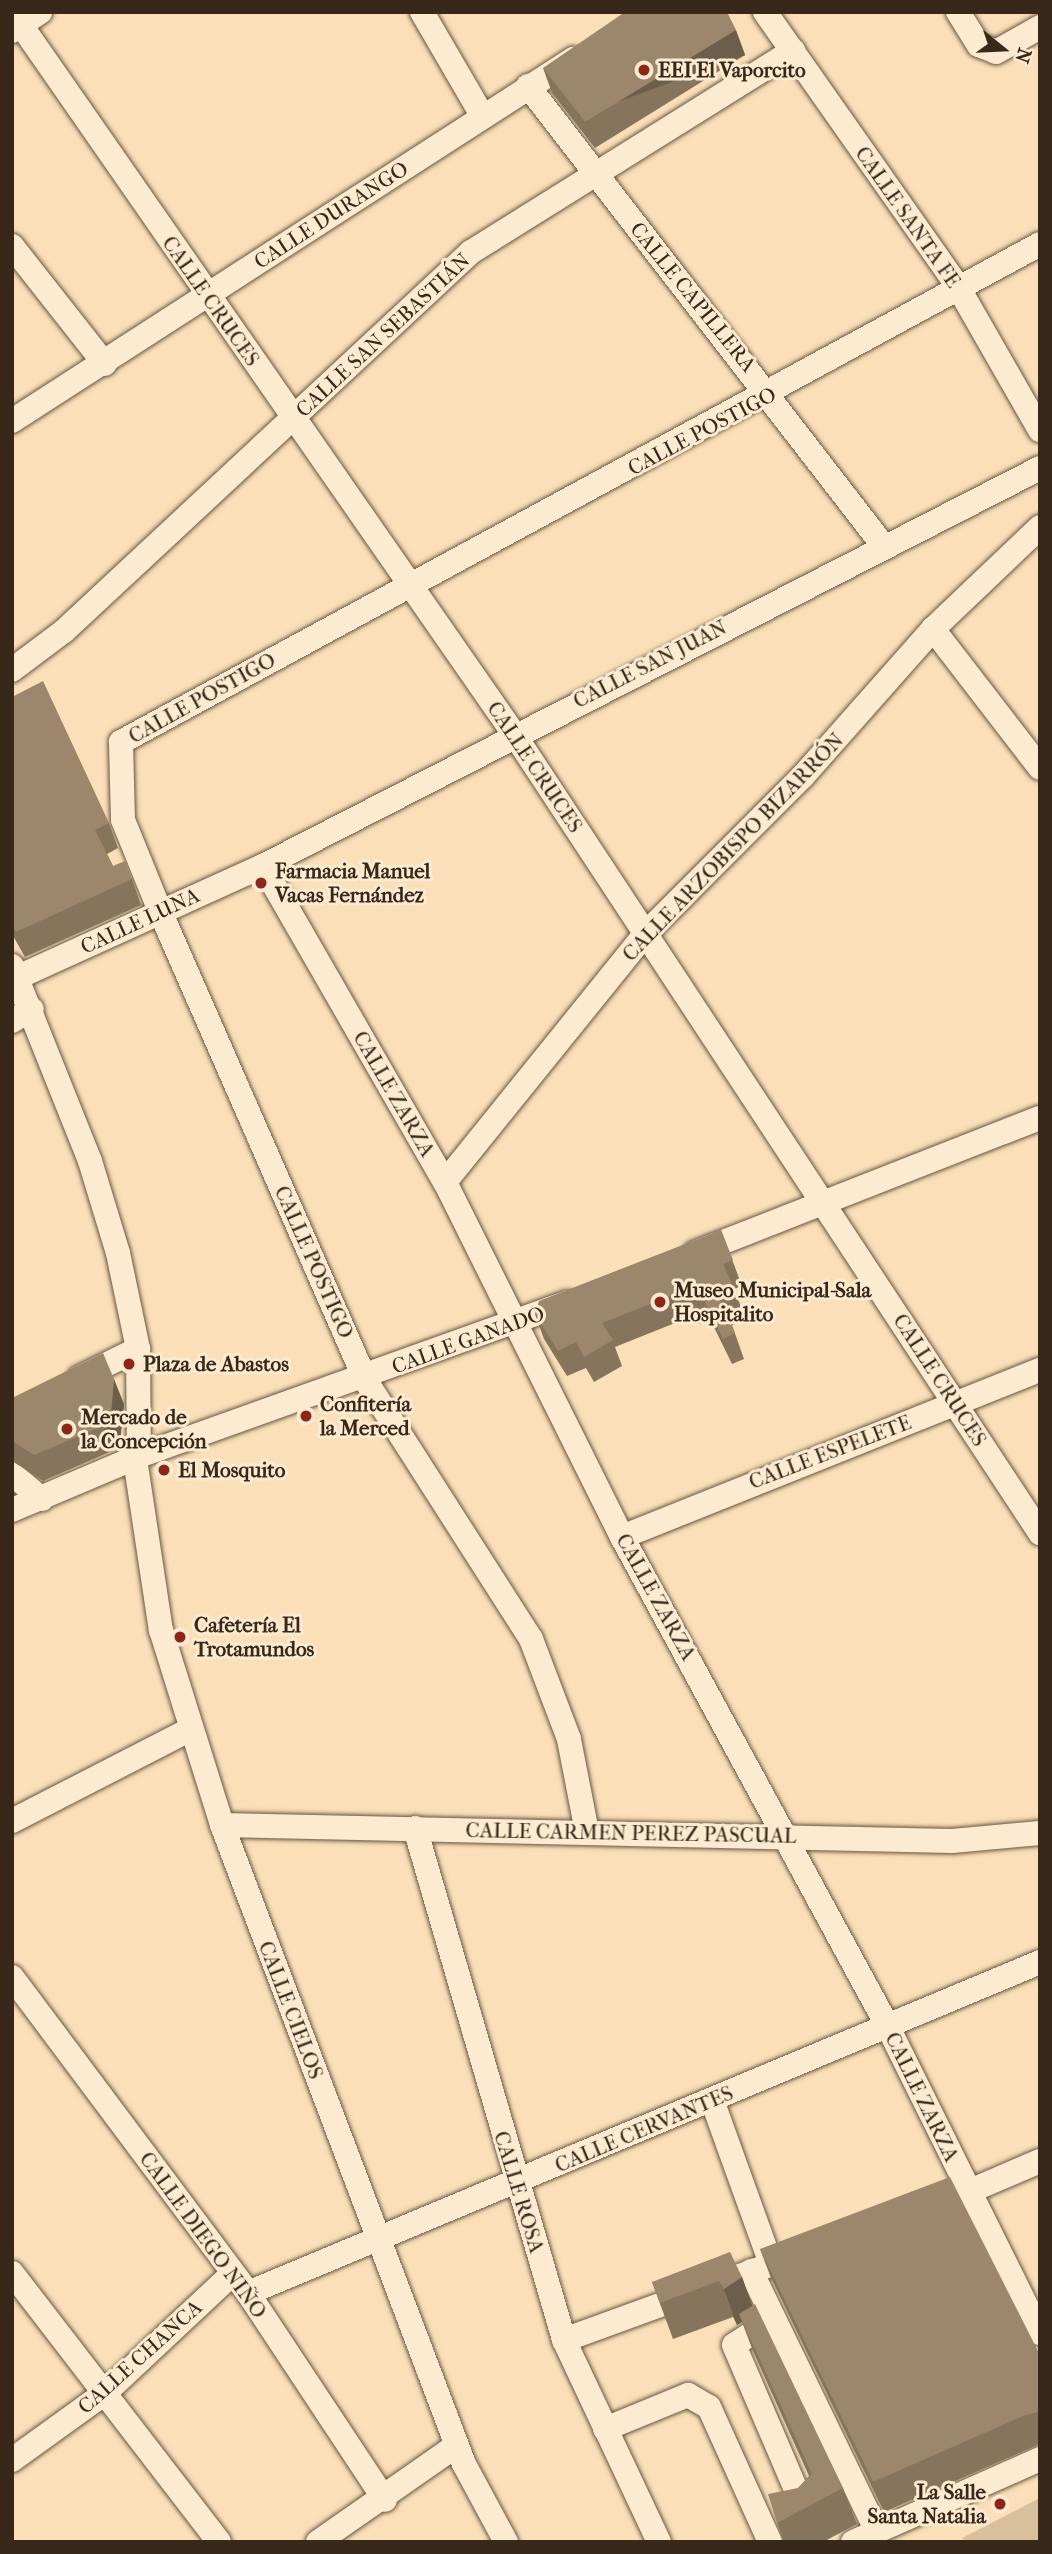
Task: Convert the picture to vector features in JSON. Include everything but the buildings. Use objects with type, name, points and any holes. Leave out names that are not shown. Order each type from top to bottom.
[{"type":"street","points":[[422,12],[482,116]]},
{"type":"street","name":"CALLE SANTA FE","points":[[765,12],[958,287],[1040,430]]},
{"type":"street","points":[[958,12],[979,45],[996,52],[1040,27]]},
{"type":"street","name":"CALLE CRUCES","points":[[21,20],[207,297],[294,417],[514,734],[1040,1533]]},
{"type":"street","name":"CALLE DURANGO","points":[[12,421],[104,364],[528,86],[595,46]]},
{"type":"street","name":"CALLE SAN SEBASTIÁN","points":[[12,670],[64,631],[471,252],[793,51]]},
{"type":"street","name":"CALLE CAPILLERA","points":[[528,86],[595,175],[771,394],[882,544]]},
{"type":"street","name":"CALLE POSTIGO","points":[[587,1832],[569,1740],[531,1639],[365,1379],[160,911],[123,820],[121,742],[409,585],[771,394],[958,287],[1040,244]]},
{"type":"street","points":[[12,246],[104,364]]},
{"type":"street","name":"CALLE SAN JUAN","points":[[263,866],[882,544],[1040,468]]},
{"type":"street","name":"CALLE ARZOBISPO BIZARRÓN","points":[[445,1182],[645,934],[803,776],[933,629],[1040,527]]},
{"type":"street","points":[[933,629],[1040,768]]},
{"type":"street","name":"CALLE LUNA","points":[[15,971],[263,866]]},
{"type":"street","name":"CALLE ZARZA","points":[[263,866],[445,1182],[622,1537],[788,1837],[887,2025],[1040,2333]]},
{"type":"street","name":"CALLE CIELOS","points":[[15,971],[22,1015],[90,1161],[138,1349],[137,1457],[161,1630],[191,1729],[222,1825],[376,2240],[457,2445],[506,2542]]},
{"type":"street","points":[[668,1264],[1040,1118]]},
{"type":"street","name":"CALLE GANADO","points":[[12,1510],[137,1457],[365,1379],[591,1294]]},
{"type":"street","points":[[58,1389],[138,1349]]},
{"type":"street","name":"CALLE ESPELETE","points":[[622,1537],[1040,1370]]},
{"type":"street","points":[[12,1474],[42,1499]]},
{"type":"street","points":[[12,1821],[191,1729]]},
{"type":"street","name":"CALLE CARMEN PEREZ PASCUAL","points":[[222,1825],[952,1841],[1040,1833]]},
{"type":"street","name":"CALLE ROSA","points":[[415,1828],[515,2185],[564,2340],[659,2542]]},
{"type":"street","name":"CALLE CERVANTES","points":[[248,2293],[515,2185],[1040,1962]]},
{"type":"street","name":"CALLE DIEGO NIÑO","points":[[12,1976],[248,2293],[385,2500]]},
{"type":"street","points":[[712,2100],[761,2268],[772,2320],[876,2530]]},
{"type":"street","points":[[932,2206],[1040,2161]]},
{"type":"street","points":[[564,2340],[821,2246]]},
{"type":"street","points":[[12,2273],[219,2542]]},
{"type":"street","name":"CALLE CHANCA","points":[[12,2460],[105,2393],[232,2274]]},
{"type":"street","points":[[772,2320],[734,2345],[804,2511]]},
{"type":"street","points":[[605,2429],[688,2395],[709,2407],[770,2542]]},
{"type":"street","points":[[318,2542],[385,2500],[457,2445]]},
{"type":"street","points":[[853,2542],[1040,2459]]},
{"type":"shaded area","points":[[1040,2498],[1040,2542],[965,2542],[962,2538]]},
{"type":"place","name":"EEI El Vaporcito","points":[[644,70]]},
{"type":"place","name":"Farmacia Manuel Vacas Fernández","points":[[261,883]]},
{"type":"place","name":"Museo Municipal-Sala Hospitalito","points":[[660,1302]]},
{"type":"place","name":"Plaza de Abastos","points":[[129,1364]]},
{"type":"place","name":"Confitería la Merced","points":[[306,1416]]},
{"type":"place","name":"Mercado de la Concepción","points":[[67,1429]]},
{"type":"place","name":"El Mosquito","points":[[164,1470]]},
{"type":"place","name":"Cafetería El Trotamundos","points":[[180,1637]]},
{"type":"place","name":"La Salle Santa Natalia","points":[[1000,2504]]}]
